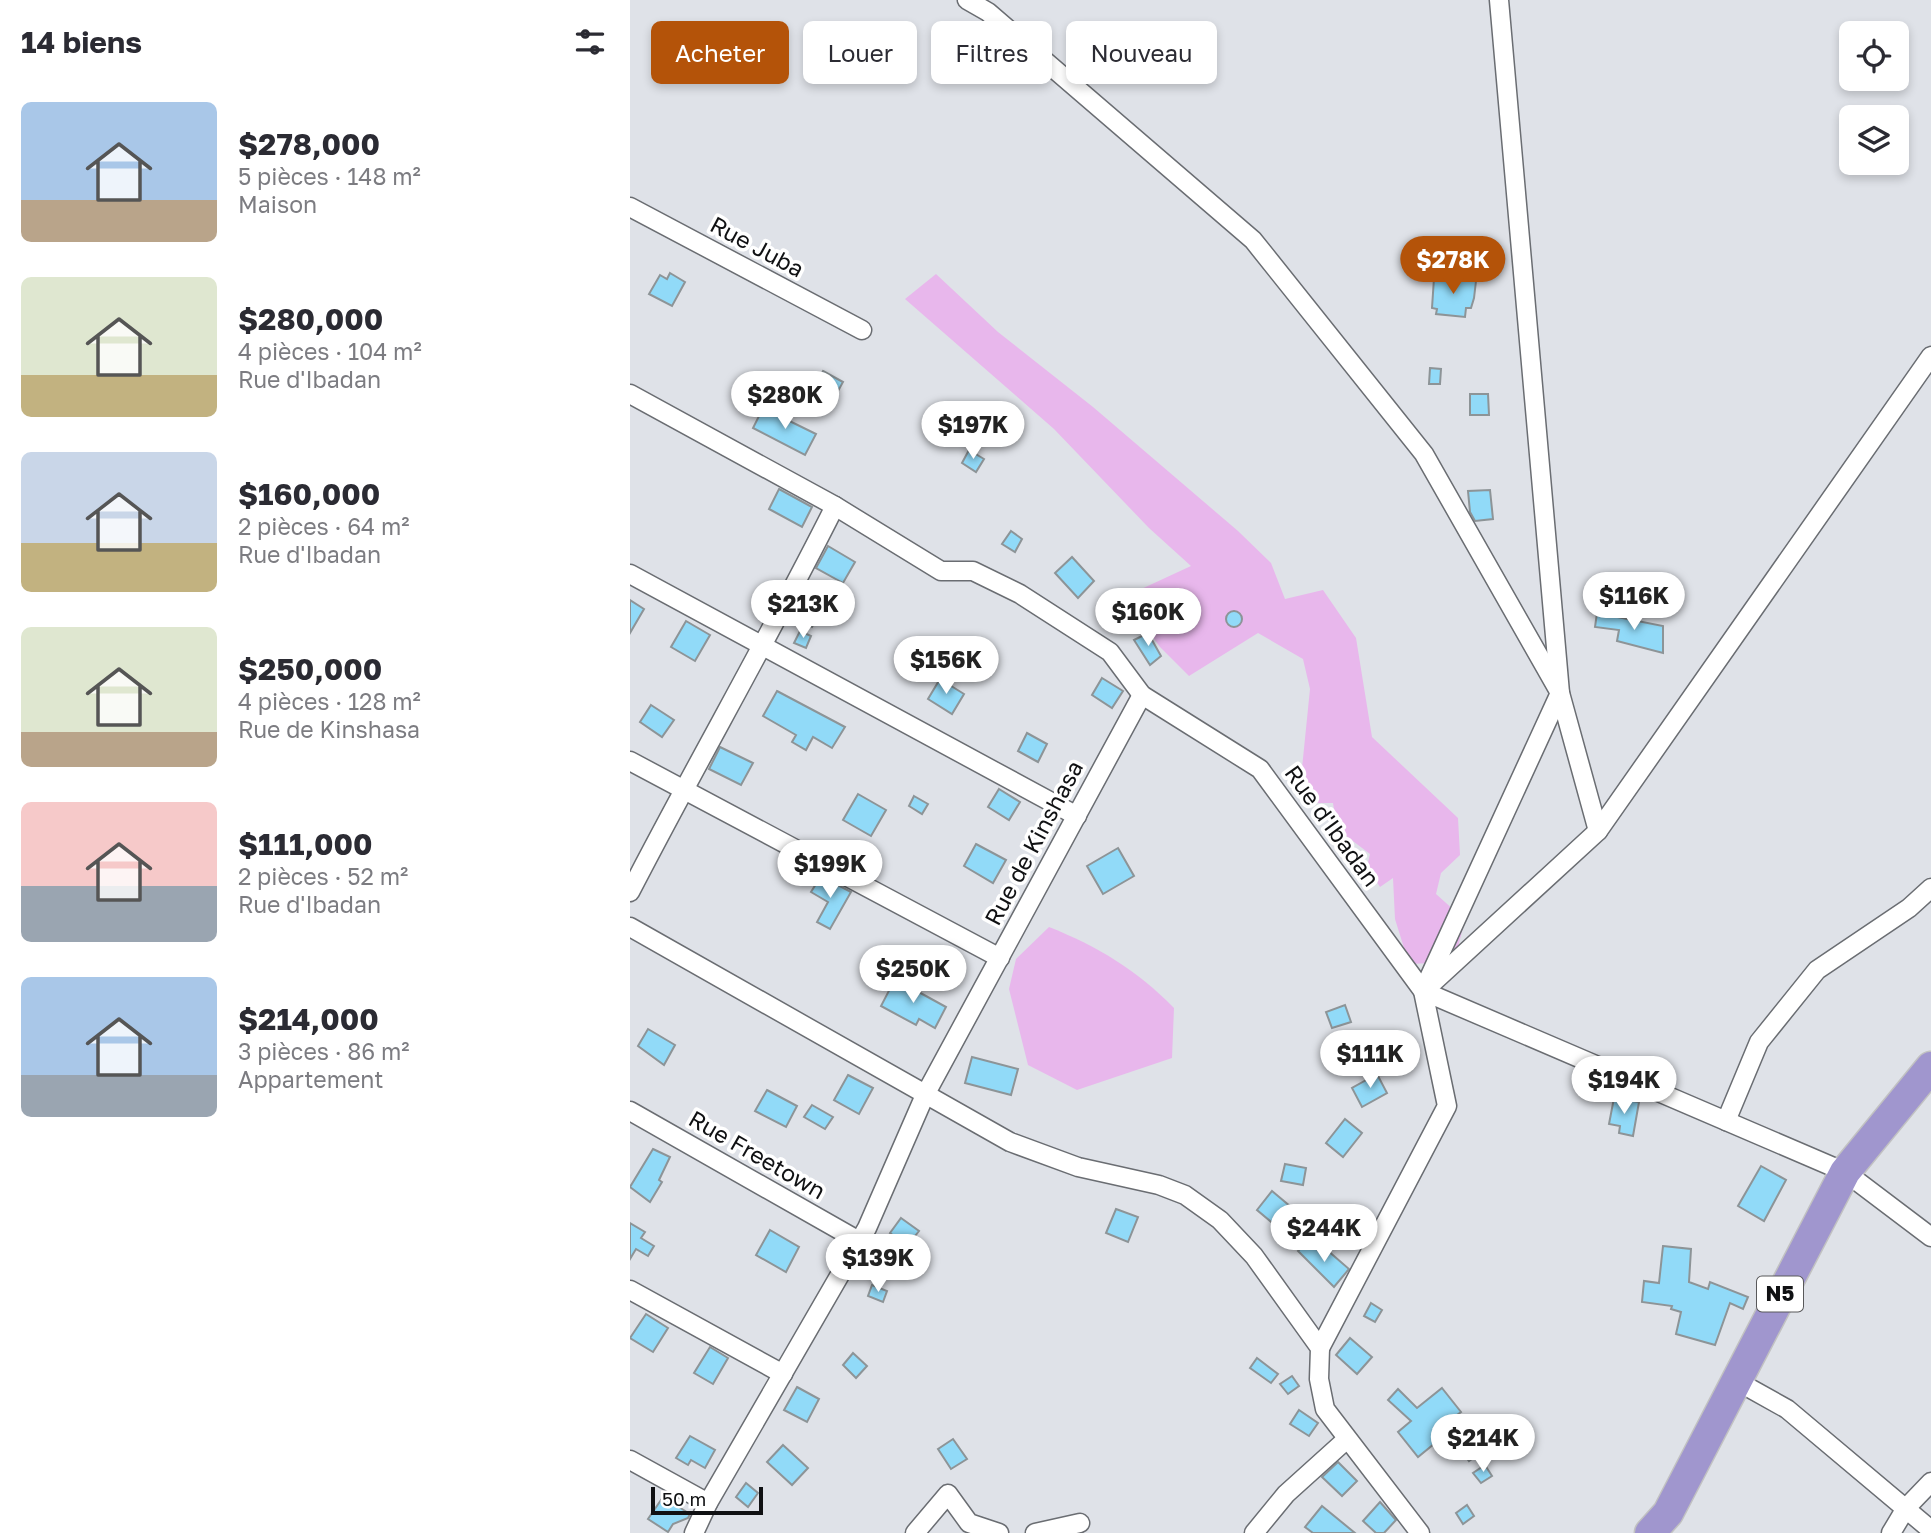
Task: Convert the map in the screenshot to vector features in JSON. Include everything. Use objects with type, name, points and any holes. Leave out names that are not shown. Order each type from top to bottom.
[{"type":"highway","name":"N5","points":[[1650,1533],[1668,1513],[1845,1172],[1931,1067]]},
{"type":"street","points":[[967,0],[988,12],[1253,240],[1424,454],[1560,693]]},
{"type":"street","points":[[1499,0],[1560,693],[1598,831]]},
{"type":"street","name":"Rue Juba","points":[[630,207],[862,330]]},
{"type":"street","points":[[1423,991],[1598,831],[1931,356]]},
{"type":"street","name":"Rue d'Ibadan","points":[[630,394],[835,506],[941,571],[973,571],[1020,594],[1110,652],[1142,695],[1260,769],[1423,991],[1447,1107],[1320,1348]]},
{"type":"street","points":[[630,892],[682,791],[763,648],[835,506]]},
{"type":"street","points":[[630,574],[1077,816]]},
{"type":"street","points":[[1423,991],[1560,693]]},
{"type":"street","name":"Rue de Kinshasa","points":[[694,1533],[708,1503],[859,1241],[925,1095],[1142,695]]},
{"type":"street","points":[[630,761],[1000,958]]},
{"type":"street","points":[[1726,1121],[1759,1042],[1817,970],[1909,908],[1931,888]]},
{"type":"street","points":[[630,927],[1010,1142],[1078,1167],[1159,1185],[1185,1195],[1220,1220],[1254,1256],[1320,1348],[1319,1380],[1325,1409],[1420,1533]]},
{"type":"street","points":[[1423,991],[1845,1172],[1931,1237]]},
{"type":"street","name":"Rue Freetown","points":[[630,1111],[859,1241]]},
{"type":"street","points":[[630,1290],[783,1374]]},
{"type":"street","points":[[1735,1380],[1787,1409],[1931,1530]]},
{"type":"street","points":[[1254,1533],[1286,1494],[1347,1439]]},
{"type":"street","points":[[630,1461],[708,1503]]},
{"type":"street","points":[[1891,1533],[1906,1508],[1931,1482]]},
{"type":"street","points":[[915,1533],[948,1494],[969,1523],[999,1533]]},
{"type":"street","points":[[1035,1533],[1080,1523]]},
{"type":"shaded area","points":[[936,274],[998,332],[1093,407],[1238,531],[1271,563],[1285,599],[1323,590],[1356,638],[1372,737],[1458,818],[1460,855],[1441,873],[1436,894],[1465,920],[1454,962],[1409,964],[1395,919],[1393,878],[1380,887],[1367,867],[1370,854],[1337,829],[1333,803],[1312,803],[1300,788],[1310,689],[1303,659],[1258,633],[1189,676],[1160,647],[1124,597],[1191,566],[1149,528],[1054,429],[905,299]]},
{"type":"shaded area","points":[[1049,927],[1116,960],[1146,982],[1174,1008],[1172,1058],[1077,1090],[1028,1065],[1009,989],[1016,959]]},
{"type":"building","points":[[670,273],[685,282],[672,306],[649,294],[660,275],[667,279]]},
{"type":"building","points":[[1434,278],[1476,281],[1471,308],[1466,308],[1465,317],[1436,314],[1437,309],[1432,308]]},
{"type":"building","points":[[1430,368],[1441,369],[1440,384],[1429,384]]},
{"type":"building","points":[[823,371],[843,382],[832,402],[812,391]]},
{"type":"building","points":[[1470,394],[1488,394],[1489,415],[1470,415]]},
{"type":"building","points":[[763,408],[816,434],[805,455],[753,428]]},
{"type":"building","points":[[969,450],[984,459],[976,472],[962,463]]},
{"type":"building","points":[[779,489],[812,507],[802,527],[769,509]]},
{"type":"building","points":[[1490,490],[1493,519],[1475,521],[1470,512],[1468,491]]},
{"type":"building","points":[[1011,531],[1022,539],[1015,552],[1002,544]]},
{"type":"building","points":[[828,546],[855,562],[843,583],[816,568]]},
{"type":"building","points":[[1072,557],[1094,581],[1078,598],[1055,573]]},
{"type":"building","points":[[802,596],[823,607],[812,627],[791,616]]},
{"type":"building","points":[[630,600],[644,609],[630,633]]},
{"type":"building","points":[[1231,611],[1237,611],[1242,619],[1240,625],[1231,627],[1226,622],[1226,616]]},
{"type":"building","points":[[1597,613],[1663,626],[1663,653],[1617,641],[1619,630],[1595,627]]},
{"type":"building","points":[[686,621],[710,635],[695,661],[671,647]]},
{"type":"building","points":[[800,631],[811,636],[806,648],[794,643]]},
{"type":"building","points":[[1148,633],[1161,656],[1150,665],[1134,640]]},
{"type":"building","points":[[978,638],[993,647],[983,664],[967,654]]},
{"type":"building","points":[[1102,678],[1123,691],[1112,708],[1092,695]]},
{"type":"building","points":[[940,679],[964,694],[952,714],[928,699]]},
{"type":"building","points":[[777,691],[845,727],[832,748],[813,737],[806,750],[792,742],[796,735],[763,716]]},
{"type":"building","points":[[651,705],[674,720],[662,737],[640,722]]},
{"type":"building","points":[[1027,733],[1047,744],[1038,762],[1018,751]]},
{"type":"building","points":[[720,747],[753,763],[741,785],[709,769]]},
{"type":"building","points":[[999,789],[1020,802],[1009,820],[988,807]]},
{"type":"building","points":[[858,794],[886,810],[871,836],[843,820]]},
{"type":"building","points":[[914,796],[928,804],[922,814],[909,806]]},
{"type":"building","points":[[976,844],[1006,860],[993,883],[964,866]]},
{"type":"building","points":[[1118,848],[1134,876],[1103,894],[1087,866]]},
{"type":"building","points":[[821,876],[851,892],[830,929],[817,922],[828,902],[811,892]]},
{"type":"building","points":[[895,979],[946,1007],[935,1028],[919,1019],[916,1025],[881,1006]]},
{"type":"building","points":[[1345,1005],[1351,1022],[1332,1028],[1326,1012]]},
{"type":"building","points":[[648,1029],[675,1045],[664,1065],[638,1046]]},
{"type":"building","points":[[972,1057],[1018,1069],[1011,1095],[965,1083]]},
{"type":"building","points":[[1377,1074],[1387,1093],[1362,1107],[1352,1088]]},
{"type":"building","points":[[848,1075],[873,1088],[859,1114],[834,1100]]},
{"type":"building","points":[[767,1090],[797,1106],[786,1127],[755,1111]]},
{"type":"building","points":[[1614,1098],[1639,1102],[1633,1136],[1619,1133],[1620,1126],[1609,1124]]},
{"type":"building","points":[[812,1105],[833,1117],[825,1129],[804,1117]]},
{"type":"building","points":[[1345,1119],[1362,1133],[1343,1157],[1326,1143]]},
{"type":"building","points":[[653,1149],[670,1157],[659,1180],[662,1182],[650,1202],[630,1187]]},
{"type":"building","points":[[1285,1164],[1306,1168],[1303,1185],[1281,1181]]},
{"type":"building","points":[[1761,1166],[1786,1180],[1764,1221],[1738,1206]]},
{"type":"building","points":[[1272,1191],[1291,1207],[1276,1226],[1257,1210]]},
{"type":"building","points":[[1116,1209],[1138,1217],[1128,1242],[1106,1233]]},
{"type":"building","points":[[901,1218],[919,1231],[907,1246],[890,1233]]},
{"type":"building","points":[[630,1223],[645,1232],[641,1238],[654,1246],[648,1256],[636,1249],[630,1259]]},
{"type":"building","points":[[770,1230],[799,1247],[786,1272],[756,1255]]},
{"type":"building","points":[[1308,1241],[1323,1255],[1327,1250],[1349,1269],[1334,1287],[1298,1251]]},
{"type":"building","points":[[1663,1246],[1691,1249],[1689,1282],[1708,1289],[1710,1282],[1748,1297],[1743,1309],[1730,1303],[1715,1345],[1676,1334],[1681,1312],[1671,1309],[1672,1306],[1642,1302],[1644,1281],[1659,1283]]},
{"type":"building","points":[[872,1285],[887,1291],[883,1302],[868,1296]]},
{"type":"building","points":[[1371,1303],[1382,1310],[1375,1322],[1364,1316]]},
{"type":"building","points":[[646,1314],[668,1328],[653,1352],[630,1338]]},
{"type":"building","points":[[1350,1338],[1372,1357],[1357,1374],[1336,1355]]},
{"type":"building","points":[[710,1347],[728,1358],[713,1384],[694,1373]]},
{"type":"building","points":[[853,1353],[867,1366],[856,1378],[843,1365]]},
{"type":"building","points":[[1257,1358],[1278,1374],[1271,1383],[1250,1368]]},
{"type":"building","points":[[1292,1376],[1299,1386],[1288,1394],[1280,1384]]},
{"type":"building","points":[[797,1387],[819,1399],[807,1422],[784,1410]]},
{"type":"building","points":[[1442,1388],[1461,1412],[1446,1423],[1451,1430],[1418,1457],[1398,1432],[1411,1421],[1388,1400],[1398,1389],[1417,1408]]},
{"type":"building","points":[[1299,1410],[1318,1423],[1309,1436],[1290,1424]]},
{"type":"building","points":[[690,1436],[715,1450],[705,1468],[691,1460],[688,1465],[676,1458]]},
{"type":"building","points":[[953,1439],[967,1459],[951,1469],[938,1449]]},
{"type":"building","points":[[1473,1442],[1480,1453],[1469,1461],[1461,1450]]},
{"type":"building","points":[[783,1445],[808,1468],[792,1485],[767,1462]]},
{"type":"building","points":[[1338,1462],[1357,1481],[1342,1496],[1322,1477]]},
{"type":"building","points":[[1485,1465],[1492,1476],[1481,1483],[1473,1473]]},
{"type":"building","points":[[746,1483],[758,1493],[748,1507],[736,1497]]},
{"type":"building","points":[[663,1497],[690,1514],[688,1518],[673,1524],[668,1532],[648,1519]]},
{"type":"building","points":[[1380,1502],[1396,1520],[1384,1533],[1376,1533],[1363,1521]]},
{"type":"building","points":[[1467,1505],[1474,1516],[1463,1524],[1456,1513]]},
{"type":"building","points":[[1322,1506],[1355,1533],[1313,1533],[1305,1527]]}]
